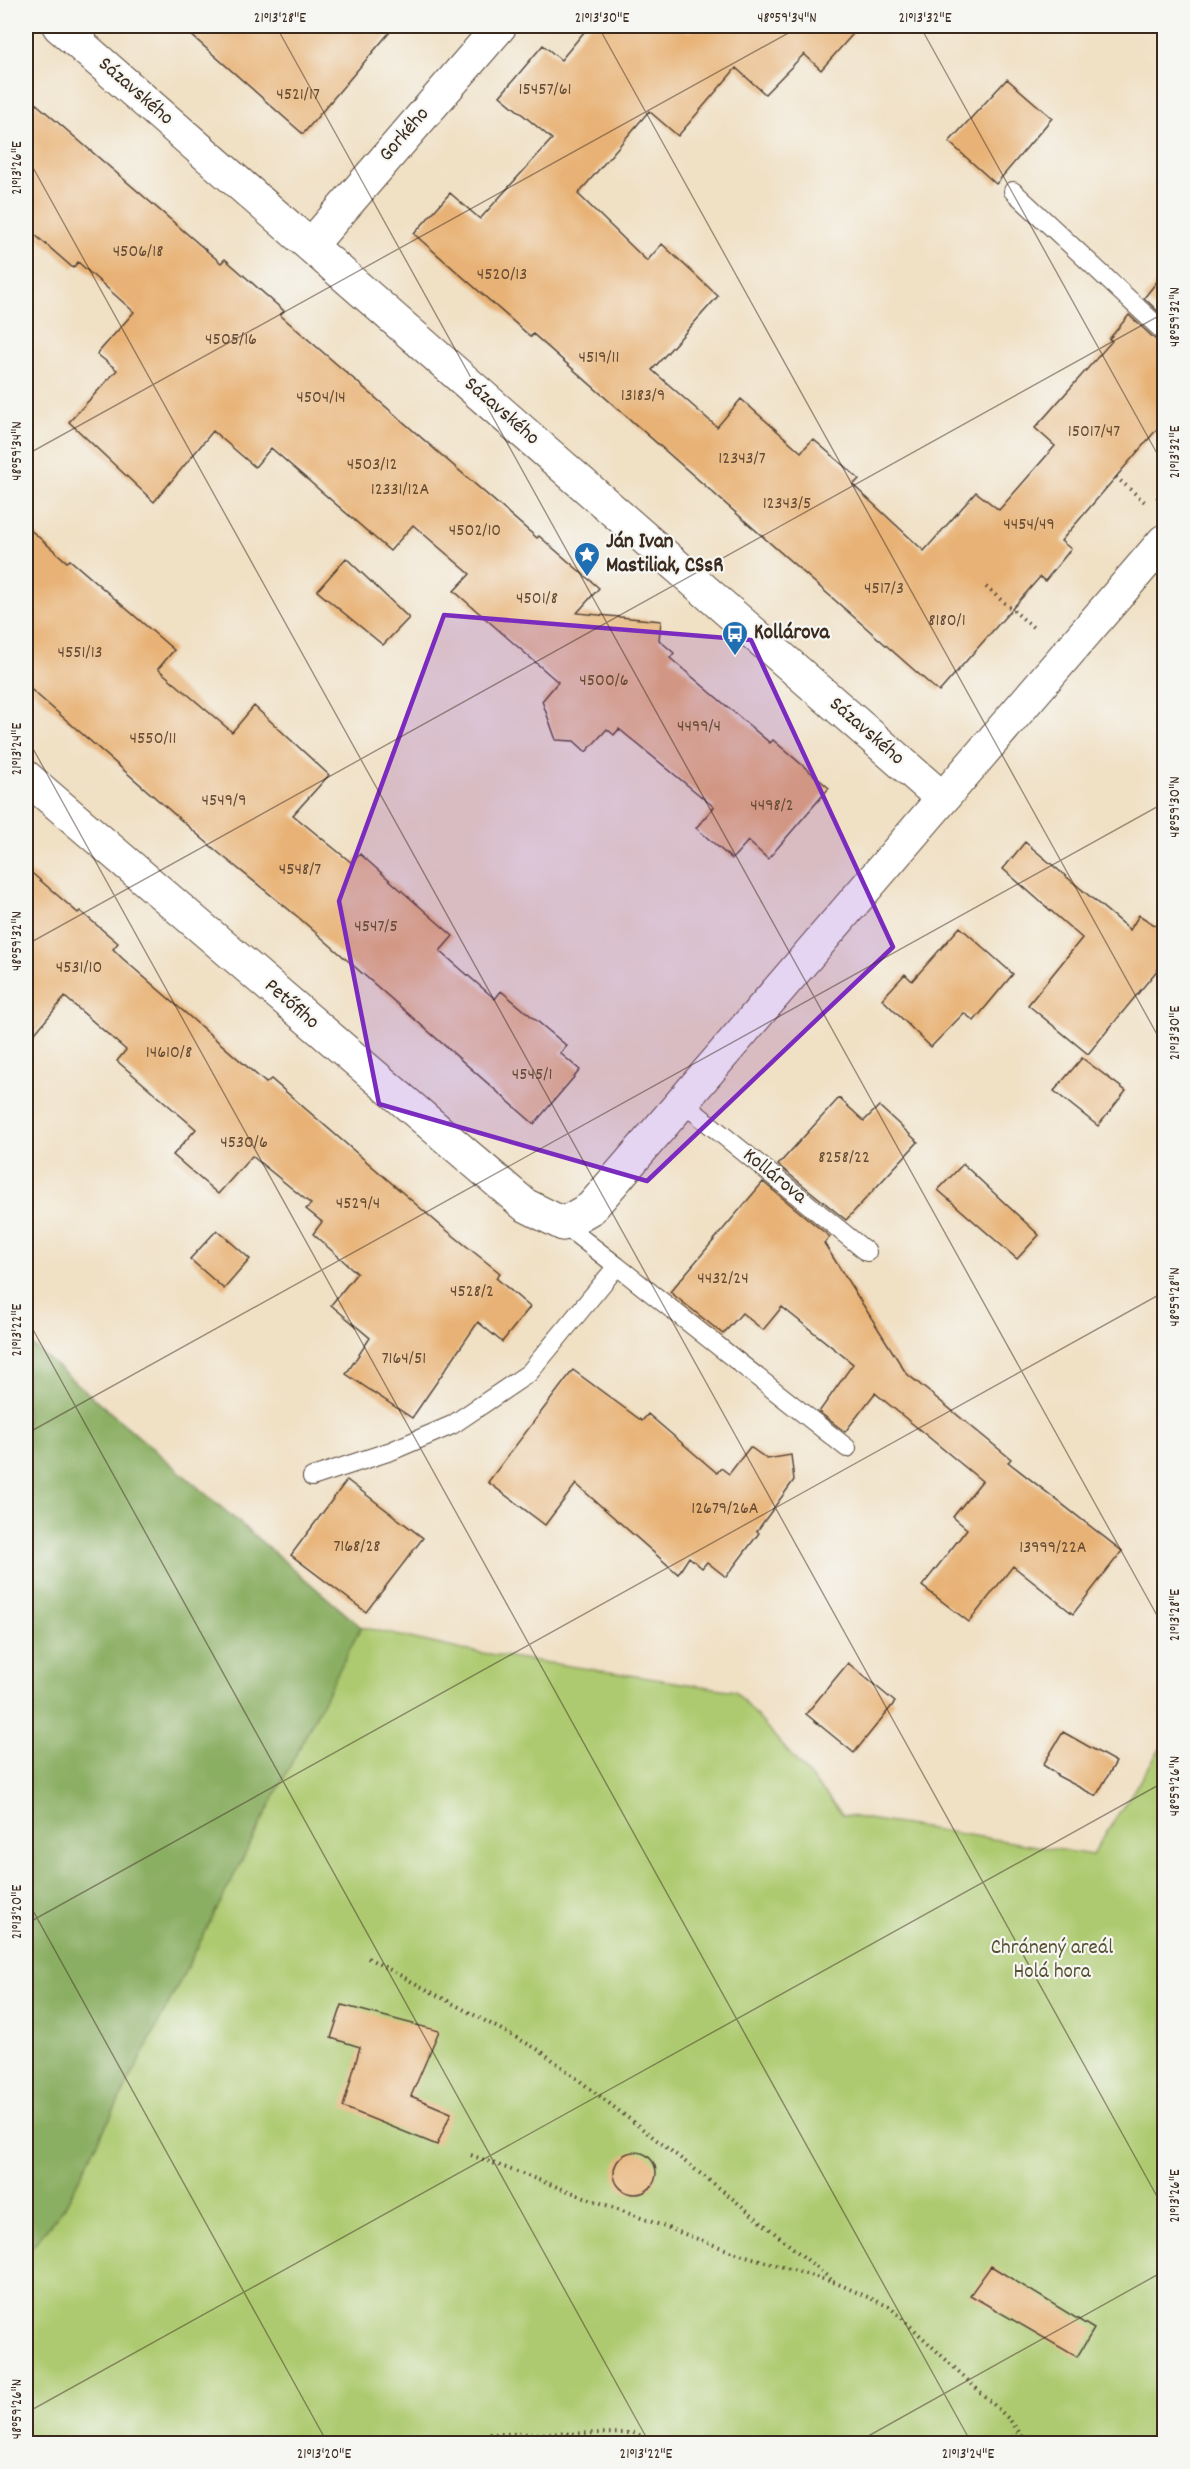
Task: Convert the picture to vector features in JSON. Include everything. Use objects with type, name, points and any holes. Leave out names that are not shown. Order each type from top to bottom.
[{"type":"street","name":"Sázavského","points":[[59,26],[942,798]]},
{"type":"street","name":"Gorkého","points":[[310,245],[500,26]]},
{"type":"street","points":[[563,1224],[591,1208],[942,798],[1044,684],[1164,541]]},
{"type":"street","name":"Petőfiho","points":[[26,777],[525,1205],[563,1224]]},
{"type":"lane","points":[[1013,192],[1164,332]]},
{"type":"lane","name":"Kollárova","points":[[682,1102],[867,1252]]},
{"type":"lane","points":[[563,1224],[847,1448]]},
{"type":"lane","points":[[312,1477],[391,1451],[452,1425],[529,1373],[617,1266]]},
{"type":"path","points":[[1116,477],[1150,507]]},
{"type":"path","points":[[986,587],[1040,633]]},
{"type":"path","points":[[369,1958],[541,2051],[727,2194],[836,2283]]},
{"type":"path","points":[[471,2155],[733,2252],[836,2283],[890,2307],[1010,2420],[1028,2444]]},
{"type":"path","points":[[489,2434],[635,2433],[658,2444]]},
{"type":"highlighted area","points":[[444,615],[751,640],[893,947],[647,1181],[379,1104],[339,901]]},
{"type":"green space","points":[[26,1340],[361,1627],[65,2206],[26,2254]]},
{"type":"green space","name":"Chránený areál Holá hora","points":[[361,1627],[463,1650],[735,1691],[843,1815],[1092,1855],[1164,1743],[1164,2443],[26,2444],[26,2254],[65,2206]]},
{"type":"building","points":[[181,26],[395,26],[303,134]]},
{"type":"building","points":[[589,26],[680,26],[689,32],[695,26],[860,26],[821,70],[804,54],[765,94],[736,68],[678,136],[649,111],[578,194],[647,261],[662,244],[718,296],[652,370],[717,427],[741,399],[801,452],[813,439],[859,479],[853,485],[924,551],[976,492],[999,510],[1055,446],[1035,428],[1112,341],[1109,339],[1129,315],[1156,340],[1164,343],[1164,421],[1061,541],[1071,549],[1045,581],[1040,577],[939,692],[533,334],[531,337],[414,234],[450,193],[480,219],[552,139],[500,96],[543,45],[561,60]]},
{"type":"building","points":[[1007,79],[1052,118],[996,184],[949,142]]},
{"type":"building","points":[[26,95],[221,263],[225,259],[284,311],[280,315],[537,538],[539,536],[599,588],[577,613],[661,621],[659,640],[674,653],[670,658],[770,743],[773,740],[829,788],[768,859],[748,841],[732,859],[696,828],[714,807],[619,729],[614,735],[607,729],[586,752],[574,741],[556,740],[542,701],[558,682],[454,591],[470,574],[413,525],[390,551],[271,448],[255,467],[213,431],[154,502],[69,422],[117,370],[97,354],[134,312],[78,262],[73,268],[26,227]]},
{"type":"building","points":[[1164,273],[1164,317],[1144,298]]},
{"type":"building","points":[[26,526],[67,562],[70,560],[174,650],[158,669],[232,732],[254,706],[329,775],[293,815],[352,863],[360,854],[453,936],[440,951],[495,999],[501,991],[567,1046],[560,1053],[580,1070],[534,1124],[298,917],[220,854],[26,685]]},
{"type":"building","points":[[346,558],[409,618],[383,645],[317,591]]},
{"type":"building","points":[[1025,842],[1130,930],[1139,915],[1164,931],[1164,962],[1088,1054],[1028,1005],[1082,938],[1003,869]]},
{"type":"building","points":[[26,868],[78,913],[80,911],[118,943],[113,949],[122,958],[266,1083],[271,1079],[440,1225],[500,1273],[496,1278],[530,1307],[502,1342],[478,1322],[412,1418],[346,1374],[370,1338],[331,1305],[357,1273],[313,1234],[322,1222],[306,1209],[311,1204],[252,1156],[218,1194],[173,1155],[196,1129],[117,1061],[126,1050],[65,997],[26,1044]]},
{"type":"building","points":[[960,927],[1013,974],[974,1021],[964,1013],[931,1047],[882,999],[905,974],[912,981]]},
{"type":"building","points":[[1082,1058],[1126,1091],[1098,1126],[1054,1091]]},
{"type":"building","points":[[839,1098],[864,1121],[879,1106],[918,1142],[846,1220],[778,1165]]},
{"type":"building","points":[[963,1164],[1039,1235],[1017,1259],[938,1190]]},
{"type":"building","points":[[763,1182],[830,1237],[824,1243],[906,1373],[1011,1459],[1008,1462],[1122,1551],[1073,1614],[1013,1566],[969,1622],[922,1586],[967,1529],[953,1517],[982,1481],[875,1393],[845,1432],[819,1412],[853,1364],[782,1307],[763,1330],[742,1313],[723,1334],[670,1292]]},
{"type":"building","points":[[217,1230],[250,1259],[224,1289],[190,1259]]},
{"type":"building","points":[[573,1370],[642,1421],[648,1414],[717,1473],[721,1468],[729,1474],[750,1447],[767,1459],[791,1455],[794,1480],[726,1577],[707,1562],[702,1568],[689,1557],[678,1574],[576,1484],[545,1525],[488,1482]]},
{"type":"building","points":[[347,1480],[423,1538],[366,1612],[291,1555]]},
{"type":"building","points":[[848,1663],[895,1702],[854,1753],[806,1714]]},
{"type":"building","points":[[1063,1732],[1116,1762],[1096,1796],[1056,1775],[1043,1765]]},
{"type":"building","points":[[342,2005],[439,2031],[411,2096],[451,2113],[437,2145],[343,2107],[360,2047],[331,2038]]},
{"type":"building","points":[[635,2152],[650,2158],[656,2173],[650,2188],[635,2194],[620,2188],[614,2173],[620,2158]]},
{"type":"building","points":[[991,2266],[1094,2329],[1077,2357],[970,2295]]},
{"type":"place","name":"Ján Ivan Mastiliak, CSsR","points":[[587,578]]},
{"type":"place","name":"Kollárova","points":[[735,657]]}]
